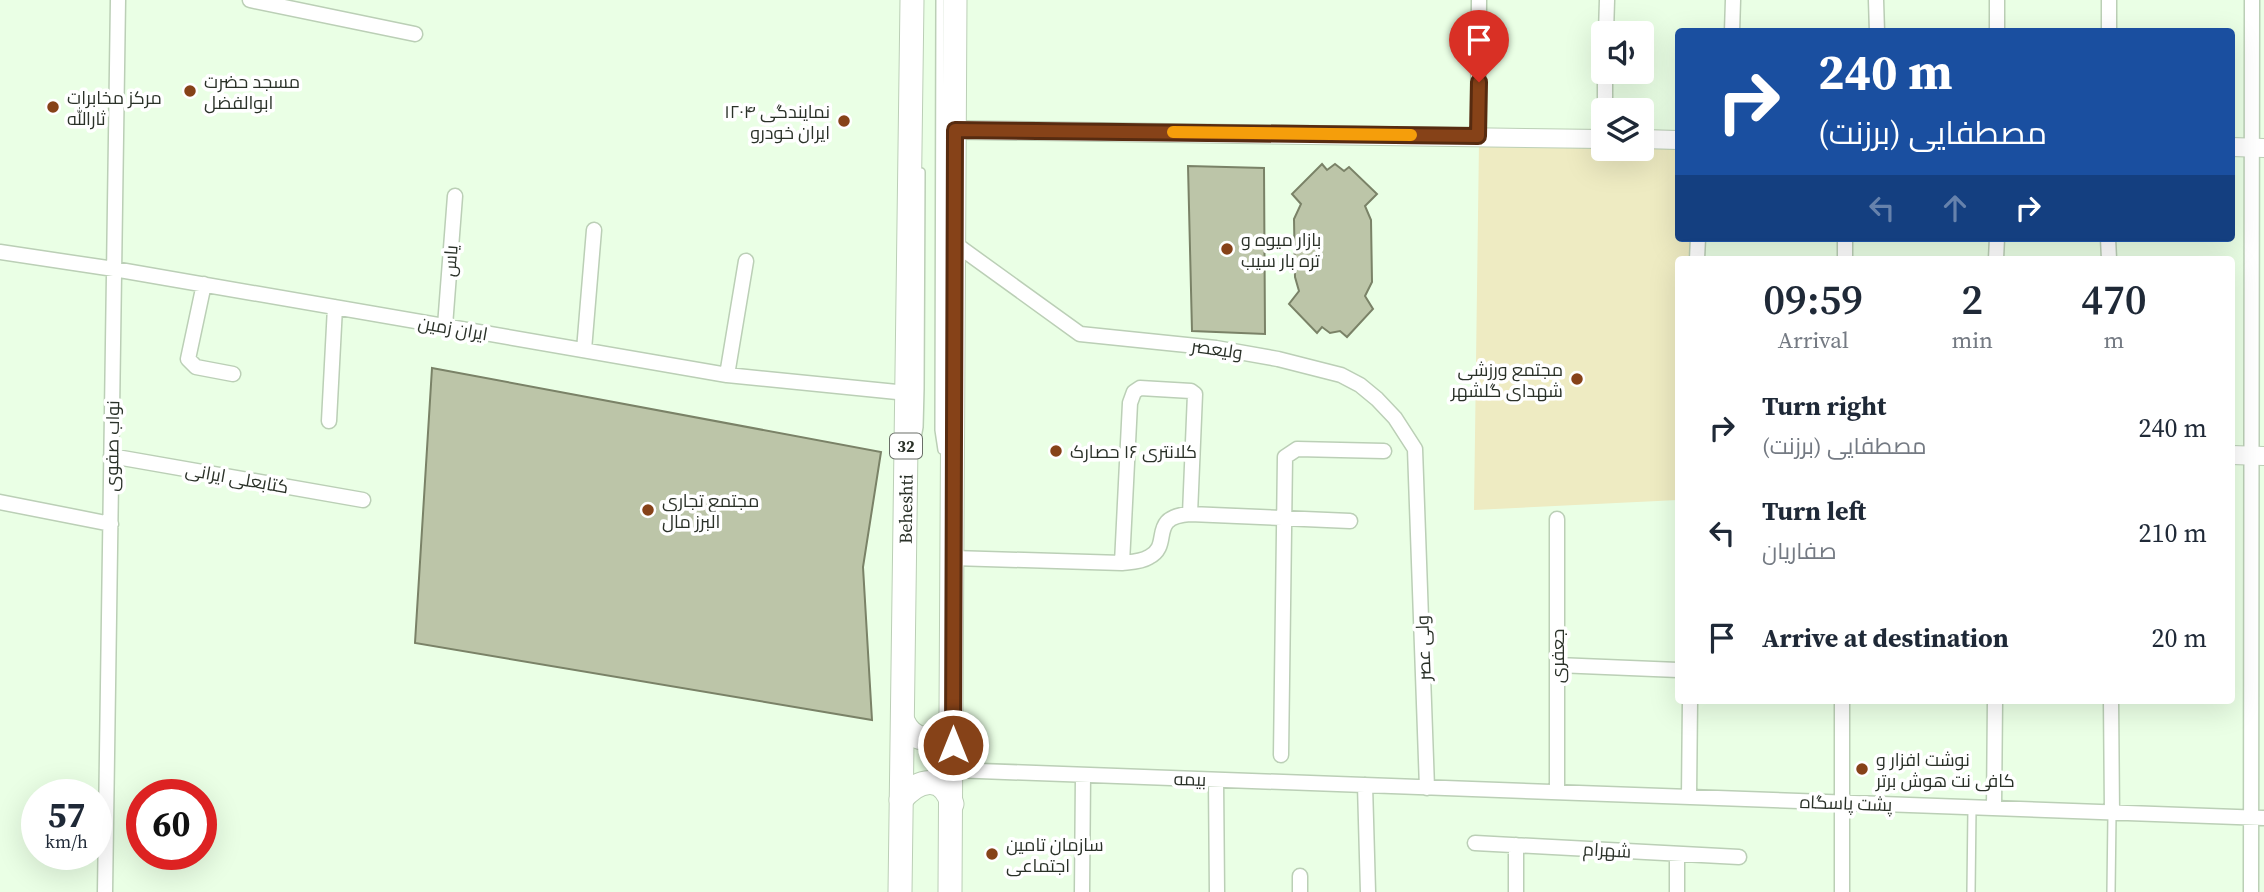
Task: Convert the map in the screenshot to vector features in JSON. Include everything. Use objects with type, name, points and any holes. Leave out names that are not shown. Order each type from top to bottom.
[{"type":"main road","name":"Beheshti","points":[[900,892],[912,0]]},
{"type":"main road","points":[[950,892],[953,770],[956,0]]},
{"type":"main road","points":[[903,721],[911,734],[925,740],[940,735],[953,719]]},
{"type":"main road","points":[[901,800],[918,784],[933,783],[946,791],[952,804]]},
{"type":"street","name":"نواب صفوی","points":[[105,892],[118,0]]},
{"type":"street","points":[[250,0],[415,33]]},
{"type":"street","points":[[1478,136],[1479,0]]},
{"type":"street","points":[[1606,21],[1607,0]]},
{"type":"street","points":[[1732,0],[1732,28]]},
{"type":"street","points":[[1876,0],[1877,28]]},
{"type":"street","points":[[1997,0],[1997,28]]},
{"type":"street","points":[[2109,0],[2109,28]]},
{"type":"street","points":[[2251,892],[2258,818],[2258,148],[2252,0]]},
{"type":"street","points":[[955,130],[1591,139]]},
{"type":"street","points":[[1654,139],[1675,140]]},
{"type":"street","points":[[2235,147],[2258,148]]},
{"type":"street","name":"یاس","points":[[445,326],[455,196]]},
{"type":"street","points":[[584,351],[594,230]]},
{"type":"street","name":"ولیعصر","points":[[954,243],[1080,334],[1216,348],[1278,359],[1340,375],[1360,385],[1395,418],[1415,449],[1418,508]]},
{"type":"street","name":"ایران زمین","points":[[0,252],[204,284],[727,375],[907,393]]},
{"type":"street","points":[[727,375],[746,261]]},
{"type":"street","points":[[204,284],[188,359],[196,368],[233,374]]},
{"type":"street","points":[[328,421],[335,307]]},
{"type":"street","points":[[1122,563],[1130,404],[1134,392],[1140,388],[1191,391],[1195,394],[1190,514]]},
{"type":"street","points":[[1282,755],[1285,457],[1297,449],[1384,451]]},
{"type":"street","points":[[2235,455],[2258,456]]},
{"type":"street","name":"کتابعلی ایرانی","points":[[111,456],[363,500]]},
{"type":"street","points":[[0,502],[111,524]]},
{"type":"street","name":"ولی عصر","points":[[1418,508],[1427,788]]},
{"type":"street","points":[[953,558],[1122,563],[1152,557],[1157,550],[1166,521],[1175,515],[1350,521]]},
{"type":"street","name":"جعفری","points":[[1557,519],[1557,792]]},
{"type":"street","points":[[1557,665],[1675,670]]},
{"type":"street","points":[[1689,797],[1690,704]]},
{"type":"street","points":[[1842,704],[1842,892]]},
{"type":"street","points":[[1994,808],[1995,704]]},
{"type":"street","points":[[2111,704],[2112,813]]},
{"type":"street","name":"بیمه","points":[[953,770],[1427,788]]},
{"type":"street","points":[[1082,892],[1083,775]]},
{"type":"street","points":[[1216,780],[1217,892]]},
{"type":"street","points":[[1365,785],[1368,892]]},
{"type":"street","name":"پشت پاسگاه","points":[[1427,788],[2258,818]]},
{"type":"street","name":"شهرام","points":[[1475,843],[1739,857]]},
{"type":"street","points":[[1516,845],[1516,892]]},
{"type":"street","points":[[1677,853],[1677,892]]},
{"type":"street","points":[[1300,876],[1300,892]]},
{"type":"lane","points":[[940,0],[939,430],[953,527]]},
{"type":"lane","points":[[906,485],[919,427],[921,165]]},
{"type":"lane","points":[[1971,892],[1972,808]]},
{"type":"lane","points":[[2111,892],[2112,813]]},
{"type":"shaded area","name":"مجتمع ورزشی شهدای گلشهر","points":[[1479,142],[1591,144],[1591,161],[1654,161],[1654,145],[1675,145],[1675,242],[1696,242],[1696,256],[1675,256],[1675,500],[1474,510]]},
{"type":"building","points":[[1322,164],[1327,170],[1335,164],[1344,171],[1349,167],[1377,194],[1365,206],[1371,220],[1372,282],[1365,296],[1373,309],[1347,337],[1340,331],[1330,333],[1322,327],[1317,333],[1289,304],[1299,291],[1295,277],[1294,219],[1301,204],[1292,194]]},
{"type":"building","name":"بازار میوه و تره بار سیب","points":[[1188,166],[1264,168],[1265,334],[1192,331]]},
{"type":"building","name":"مجتمع تجاری البرز مال","points":[[432,368],[881,452],[863,567],[872,720],[415,643]]},
{"type":"slow traffic","points":[[1173,132],[1411,135]]},
{"type":"place","name":"مسجد حضرت ابوالفضل","points":[[190,91]]},
{"type":"place","name":"مرکز مخابرات ثارالله","points":[[53,107]]},
{"type":"place","name":"۱۲۰۴ نمایندگی ایران خودرو","points":[[844,121]]},
{"type":"place","name":"بازار میوه و تره بار سیب","points":[[1227,249]]},
{"type":"place","name":"مجتمع ورزشی شهدای گلشهر","points":[[1577,379]]},
{"type":"place","name":"کلانتری ۱۶ حصارک","points":[[1056,451]]},
{"type":"place","name":"مجتمع تجاری البرز مال","points":[[648,510]]},
{"type":"place","name":"نوشت افزار و کافی نت هوش برتر","points":[[1862,769]]},
{"type":"place","name":"سازمان تامین اجتماعی","points":[[992,854]]},
{"type":"route","points":[[953,745],[955,130],[1478,136],[1479,82]]}]
